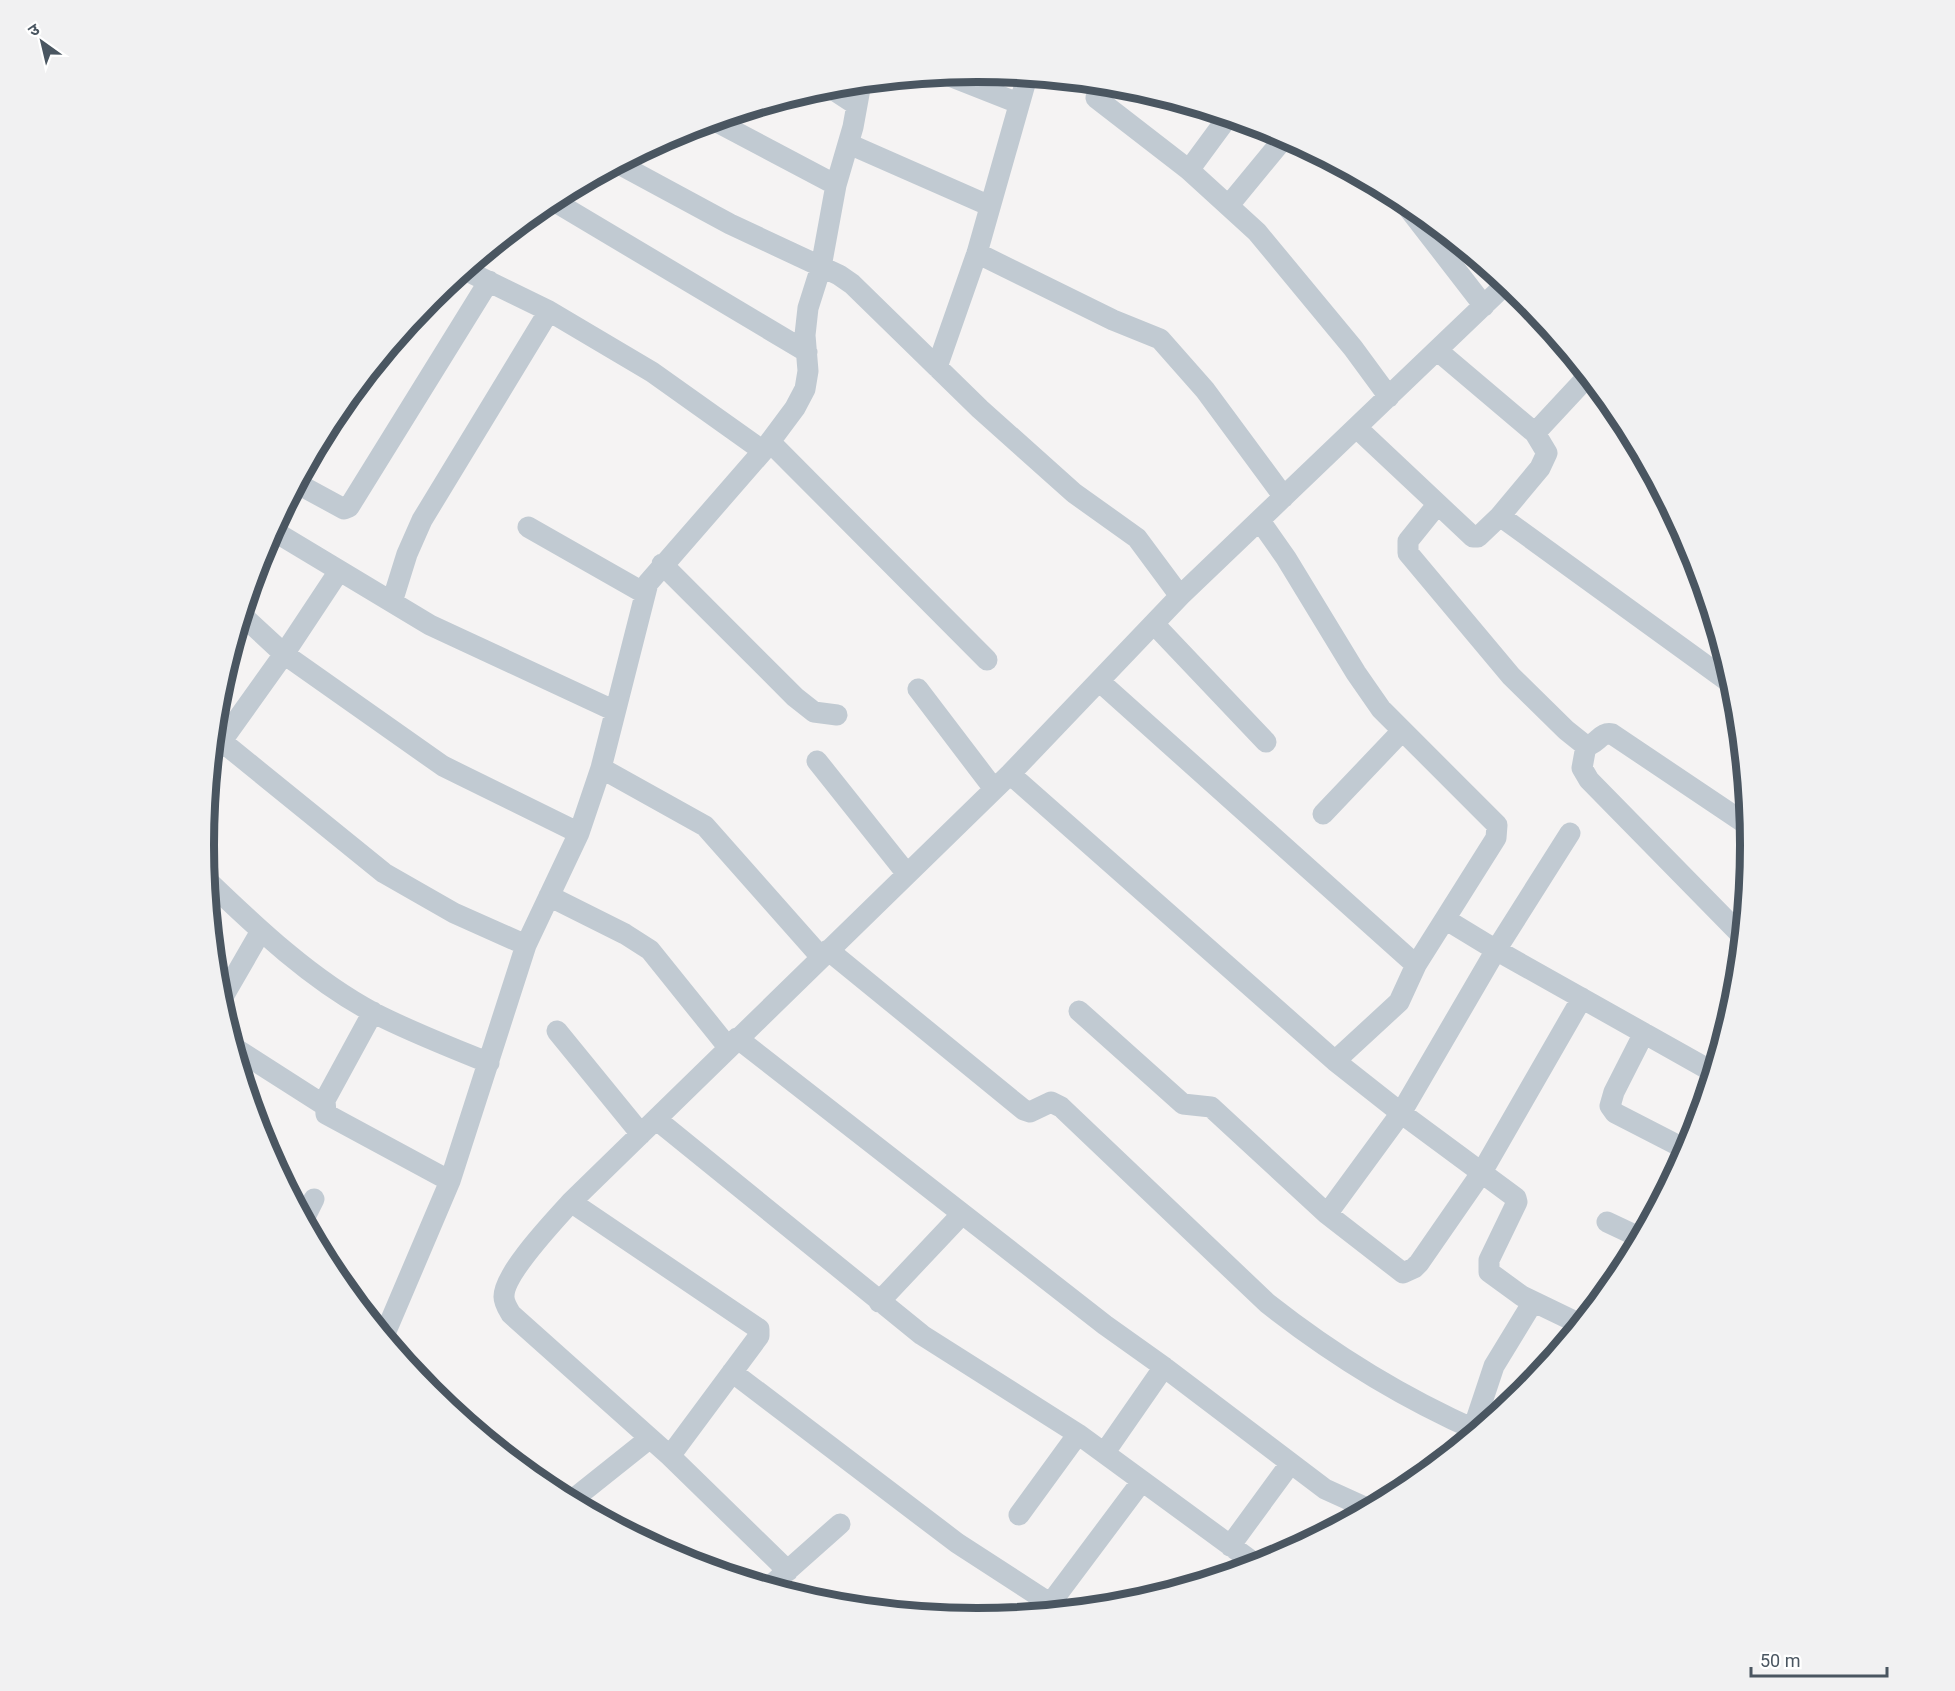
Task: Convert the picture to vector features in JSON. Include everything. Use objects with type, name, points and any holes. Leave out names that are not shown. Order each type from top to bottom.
[{"type":"street","points":[[966,82],[1018,103]]},
{"type":"street","points":[[937,367],[976,253],[1025,84]]},
{"type":"street","points":[[387,1329],[450,1181],[526,945],[579,833],[601,768],[644,593],[655,572],[766,446],[795,408],[805,389],[808,371],[808,308],[821,267],[836,185],[849,144],[858,94]]},
{"type":"street","points":[[1096,98],[1229,204],[1285,265],[1389,397]]},
{"type":"street","points":[[1189,170],[1223,123]]},
{"type":"street","points":[[724,126],[836,185]]},
{"type":"street","points":[[849,144],[990,206]]},
{"type":"street","points":[[1229,204],[1278,145]]},
{"type":"street","points":[[627,168],[730,224],[852,284],[937,367],[1074,493],[1137,538],[1180,596]]},
{"type":"street","points":[[562,206],[807,352]]},
{"type":"street","points":[[1422,226],[1484,306]]},
{"type":"street","points":[[976,253],[1113,320],[1160,339],[1205,390],[1284,497]]},
{"type":"street","points":[[472,273],[549,311],[652,372],[766,446],[987,660]]},
{"type":"street","points":[[304,488],[336,506],[344,509],[349,507],[489,281]]},
{"type":"street","points":[[788,1571],[670,1456],[511,1314],[505,1303],[506,1285],[517,1268],[571,1202],[1010,774],[1180,596],[1260,522],[1500,290]]},
{"type":"street","points":[[392,603],[407,554],[422,520],[549,311]]},
{"type":"street","points":[[1357,428],[1437,505],[1470,534],[1478,537],[1500,516],[1545,462],[1547,453],[1535,433],[1438,351]]},
{"type":"street","points":[[1535,433],[1583,381]]},
{"type":"street","points":[[1437,505],[1408,541],[1408,553],[1511,676],[1570,734],[1586,746],[1592,745],[1604,734],[1612,734],[1739,819]]},
{"type":"street","points":[[1500,516],[1721,677]]},
{"type":"street","points":[[1260,522],[1286,558],[1356,673],[1381,709],[1401,732],[1499,829],[1496,838],[1416,965],[1399,1002],[1335,1061]]},
{"type":"street","points":[[528,526],[644,593]]},
{"type":"street","points":[[281,536],[392,603],[504,661],[615,711]]},
{"type":"street","points":[[662,564],[795,697],[814,712],[837,715]]},
{"type":"street","points":[[223,734],[284,654],[339,571]]},
{"type":"street","points":[[248,621],[284,654],[442,766],[579,833]]},
{"type":"street","points":[[1154,624],[1266,742]]},
{"type":"street","points":[[1099,681],[1416,965]]},
{"type":"street","points":[[918,689],[994,789]]},
{"type":"street","points":[[1323,814],[1401,732]]},
{"type":"street","points":[[1586,746],[1582,768],[1589,780],[1736,929]]},
{"type":"street","points":[[221,747],[392,879],[454,913],[526,945]]},
{"type":"street","points":[[817,761],[907,874]]},
{"type":"street","points":[[601,768],[705,826],[825,953],[1024,1110],[1030,1112],[1051,1102],[1061,1107],[1267,1303],[1290,1321],[1386,1386],[1470,1428]]},
{"type":"street","points":[[1010,774],[1335,1061],[1401,1113],[1514,1195],[1517,1202],[1488,1260],[1489,1272],[1533,1302],[1574,1321]]},
{"type":"street","points":[[1327,1214],[1401,1113],[1496,950],[1570,833]]},
{"type":"street","points":[[216,888],[261,931],[373,1012],[489,1063]]},
{"type":"street","points":[[549,896],[625,933],[650,950],[733,1042],[1290,1464],[1325,1489],[1360,1505]]},
{"type":"street","points":[[1445,919],[1707,1069]]},
{"type":"street","points":[[228,986],[261,931]]},
{"type":"street","points":[[1079,1011],[1183,1104],[1189,1107],[1204,1105],[1211,1107],[1327,1214],[1396,1269],[1408,1272],[1419,1263],[1482,1172],[1582,998]]},
{"type":"street","points":[[373,1012],[324,1105],[326,1114],[450,1181]]},
{"type":"street","points":[[557,1031],[641,1134]]},
{"type":"street","points":[[1644,1033],[1614,1092],[1610,1106],[1615,1113],[1678,1145]]},
{"type":"street","points":[[243,1053],[324,1105]]},
{"type":"street","points":[[657,1120],[922,1335],[1078,1434],[1248,1558]]},
{"type":"street","points":[[308,1211],[314,1199]]},
{"type":"street","points":[[571,1202],[758,1326],[759,1335],[670,1456]]},
{"type":"street","points":[[879,1302],[962,1214]]},
{"type":"street","points":[[1608,1222],[1633,1234]]},
{"type":"street","points":[[1477,1422],[1494,1366],[1533,1302]]},
{"type":"street","points":[[1104,1452],[1164,1367]]},
{"type":"street","points":[[732,1372],[957,1543],[1044,1605]]},
{"type":"street","points":[[1019,1515],[1078,1434]]},
{"type":"street","points":[[578,1495],[650,1438]]},
{"type":"street","points":[[1230,1546],[1290,1464]]},
{"type":"street","points":[[1050,1605],[1142,1481]]},
{"type":"street","points":[[775,1582],[840,1524]]}]
